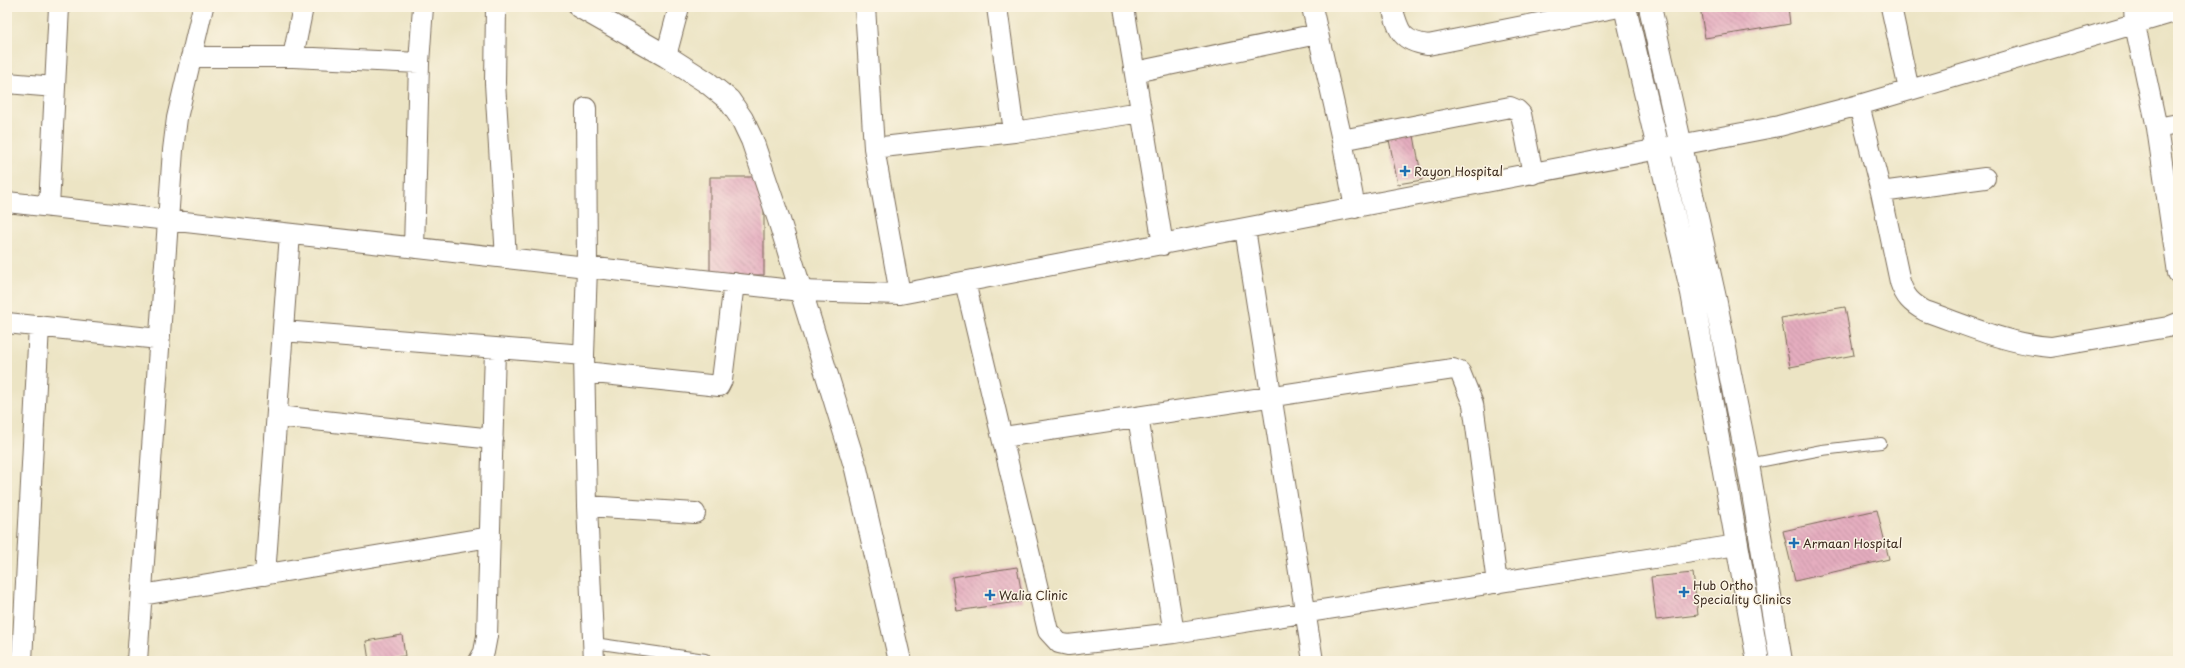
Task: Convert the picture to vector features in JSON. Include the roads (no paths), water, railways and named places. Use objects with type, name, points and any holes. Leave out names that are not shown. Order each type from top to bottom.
[{"type":"main road","points":[[580,7],[666,56],[708,83],[729,100],[742,119],[752,140],[801,291],[856,469],[900,661]]},
{"type":"main road","points":[[1625,7],[1692,293],[1758,661]]},
{"type":"main road","points":[[1650,7],[1682,146],[1748,464],[1781,661]]},
{"type":"street","points":[[49,207],[59,7]]},
{"type":"street","points":[[137,661],[168,220],[177,118],[203,7]]},
{"type":"street","points":[[293,57],[303,7]]},
{"type":"street","points":[[414,248],[419,63],[423,7]]},
{"type":"street","points":[[496,7],[496,91],[506,258]]},
{"type":"street","points":[[666,56],[679,7]]},
{"type":"street","points":[[865,7],[874,148],[900,294]]},
{"type":"street","points":[[997,7],[1014,132]]},
{"type":"street","points":[[1124,7],[1163,244]]},
{"type":"street","points":[[1312,7],[1342,140],[1354,208]]},
{"type":"street","points":[[1392,7],[1398,28],[1404,37],[1414,43],[1428,45],[1619,7]]},
{"type":"street","points":[[1891,7],[1909,90]]},
{"type":"street","points":[[7,202],[801,291],[900,294],[1682,146],[1779,126],[1909,90],[2134,16],[2178,11]]},
{"type":"street","points":[[2134,16],[2157,128],[2178,273]]},
{"type":"street","points":[[1135,72],[1317,34]]},
{"type":"street","points":[[191,57],[293,57],[419,63]]},
{"type":"street","points":[[7,83],[55,87]]},
{"type":"street","points":[[1859,105],[1881,192],[1904,294],[1913,304],[1925,311],[2016,342],[2051,346],[2168,327],[2178,323]]},
{"type":"street","points":[[1342,140],[1510,107],[1517,110],[1521,114],[1533,174]]},
{"type":"street","points":[[586,108],[587,267],[584,364],[587,506],[594,652]]},
{"type":"street","points":[[874,148],[1014,132],[1141,112]]},
{"type":"street","points":[[2157,128],[2178,124]]},
{"type":"street","points":[[1881,192],[1986,178]]},
{"type":"street","points":[[1245,229],[1313,661]]},
{"type":"street","points":[[265,575],[290,234]]},
{"type":"street","points":[[965,282],[1004,437],[1046,623],[1053,638],[1059,643],[1068,645],[1174,633],[1737,546]]},
{"type":"street","points":[[283,331],[495,349],[719,386],[722,380],[734,283]]},
{"type":"street","points":[[7,323],[160,339]]},
{"type":"street","points":[[22,661],[15,616],[39,326]]},
{"type":"street","points":[[478,661],[484,652],[487,636],[495,349]]},
{"type":"street","points":[[1004,437],[1452,369],[1460,372],[1472,404],[1497,583]]},
{"type":"street","points":[[277,416],[493,439]]},
{"type":"street","points":[[1138,417],[1174,633]]},
{"type":"street","points":[[587,506],[695,513]]},
{"type":"street","points":[[142,595],[490,538]]},
{"type":"lane","points":[[1748,464],[1822,450],[1881,443]]},
{"type":"lane","points":[[594,652],[705,659]]},
{"type":"place","name":"Rayon Hospital","points":[[1405,171]]},
{"type":"place","name":"Armaan Hospital","points":[[1794,543]]},
{"type":"place","name":"Hub Ortho Speciality Clinics","points":[[1684,592]]},
{"type":"place","name":"Walia Clinic","points":[[990,595]]}]
